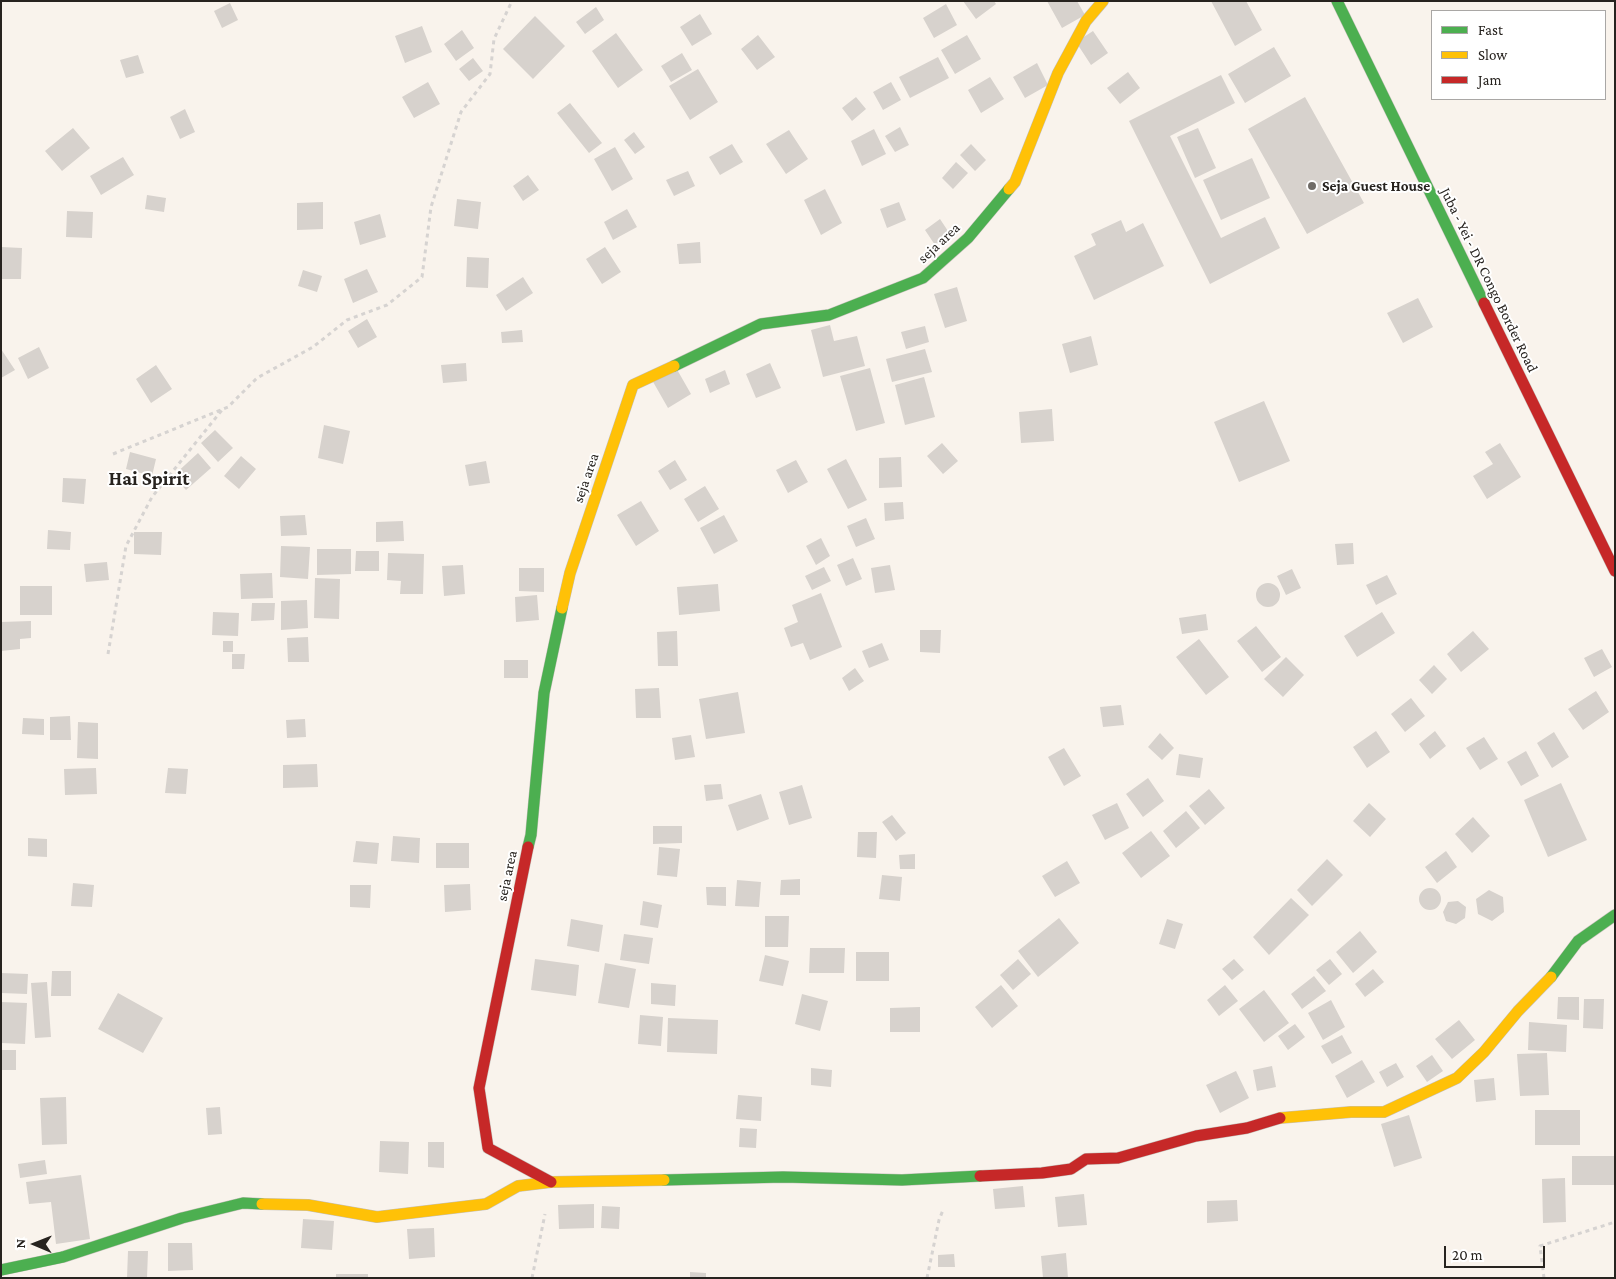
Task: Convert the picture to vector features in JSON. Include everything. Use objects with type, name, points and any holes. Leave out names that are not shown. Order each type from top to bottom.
[{"type":"street","name":"seja area","points":[[551,1182],[488,1148],[479,1088],[531,835],[544,693],[570,573],[633,385],[760,324],[829,315],[923,278],[968,238],[1015,182],[1058,73],[1086,21],[1104,1]]},
{"type":"street","name":"Juba - Yei - DR Congo Border Road","points":[[1337,1],[1615,571]]},
{"type":"street","points":[[1,1270],[63,1257],[182,1218],[244,1203],[308,1205],[377,1217],[486,1204],[518,1186],[551,1182],[783,1177],[902,1180],[1042,1173],[1071,1169],[1086,1159],[1118,1158],[1196,1136],[1247,1128],[1284,1117],[1350,1112],[1384,1112],[1457,1078],[1484,1052],[1518,1011],[1547,983],[1578,942],[1615,915]]},
{"type":"path","points":[[113,454],[228,407],[257,378],[313,348],[347,320],[387,305],[422,277],[431,207],[461,112],[490,74],[494,39],[512,1]]},
{"type":"path","points":[[108,654],[126,546],[152,497],[222,409]]},
{"type":"path","points":[[927,1278],[939,1220],[958,1177]]},
{"type":"path","points":[[532,1278],[551,1182]]},
{"type":"path","points":[[1544,1278],[1540,1246],[1615,1222]]},
{"type":"building","points":[[963,1],[994,1],[996,4],[976,19]]},
{"type":"building","points":[[1047,1],[1077,1],[1085,15],[1062,28]]},
{"type":"building","points":[[1211,1],[1246,1],[1262,30],[1235,46]]},
{"type":"building","points":[[230,3],[238,20],[222,28],[214,11]]},
{"type":"building","points":[[946,4],[957,25],[934,38],[923,18]]},
{"type":"building","points":[[596,7],[604,20],[585,34],[576,22]]},
{"type":"building","points":[[700,14],[712,34],[692,46],[680,27]]},
{"type":"building","points":[[535,16],[565,46],[533,79],[503,49]]},
{"type":"building","points":[[422,26],[432,52],[405,63],[395,36]]},
{"type":"building","points":[[462,30],[474,48],[456,61],[444,44]]},
{"type":"building","points":[[1093,31],[1108,53],[1091,65],[1076,42]]},
{"type":"building","points":[[616,33],[643,70],[618,88],[592,51]]},
{"type":"building","points":[[758,35],[775,57],[757,70],[741,49]]},
{"type":"building","points":[[967,35],[981,59],[955,74],[941,50]]},
{"type":"building","points":[[1274,47],[1291,76],[1245,103],[1228,74]]},
{"type":"building","points":[[682,53],[692,70],[671,82],[661,66]]},
{"type":"building","points":[[138,55],[144,73],[126,78],[120,60]]},
{"type":"building","points":[[938,57],[949,78],[910,98],[899,77]]},
{"type":"building","points":[[473,58],[483,71],[469,81],[459,69]]},
{"type":"building","points":[[1037,63],[1048,85],[1025,98],[1013,77]]},
{"type":"building","points":[[698,69],[718,102],[690,120],[669,86]]},
{"type":"building","points":[[1128,72],[1140,88],[1120,104],[1107,88]]},
{"type":"building","points":[[1221,75],[1235,103],[1170,136],[1221,238],[1265,217],[1280,248],[1210,284],[1129,121]]},
{"type":"building","points":[[990,77],[1004,99],[981,113],[968,90]]},
{"type":"building","points":[[428,82],[440,104],[414,118],[402,97]]},
{"type":"building","points":[[891,82],[901,100],[883,110],[873,92]]},
{"type":"building","points":[[856,97],[866,109],[852,121],[842,108]]},
{"type":"building","points":[[1305,97],[1364,203],[1307,234],[1248,129]]},
{"type":"building","points":[[570,103],[602,143],[589,153],[557,113]]},
{"type":"building","points":[[185,109],[195,132],[180,139],[170,117]]},
{"type":"building","points":[[900,127],[909,145],[895,152],[885,136]]},
{"type":"building","points":[[73,128],[90,148],[62,171],[45,151]]},
{"type":"building","points":[[1198,128],[1216,168],[1195,178],[1177,137]]},
{"type":"building","points":[[874,129],[886,154],[862,166],[851,141]]},
{"type":"building","points":[[789,130],[808,159],[786,174],[766,144]]},
{"type":"building","points":[[634,132],[645,147],[635,154],[624,140]]},
{"type":"building","points":[[732,144],[743,162],[720,175],[709,157]]},
{"type":"building","points":[[971,144],[986,160],[975,171],[960,155]]},
{"type":"building","points":[[615,147],[633,179],[612,191],[594,159]]},
{"type":"building","points":[[123,157],[134,175],[101,195],[90,176]]},
{"type":"building","points":[[1252,158],[1270,198],[1221,220],[1203,180]]},
{"type":"building","points":[[956,162],[968,173],[953,189],[942,178]]},
{"type":"building","points":[[688,171],[695,186],[674,196],[666,180]]},
{"type":"building","points":[[528,175],[539,190],[523,201],[513,186]]},
{"type":"building","points":[[825,189],[842,223],[821,235],[804,200]]},
{"type":"building","points":[[147,195],[166,198],[164,212],[145,209]]},
{"type":"building","points":[[457,199],[481,202],[478,229],[454,226]]},
{"type":"building","points":[[323,202],[323,229],[297,230],[297,203]]},
{"type":"building","points":[[899,202],[906,220],[887,228],[880,209]]},
{"type":"building","points":[[627,209],[637,227],[613,240],[604,222]]},
{"type":"building","points":[[67,211],[93,212],[92,238],[66,237]]},
{"type":"building","points":[[380,214],[386,237],[360,245],[354,222]]},
{"type":"building","points":[[940,219],[950,234],[935,245],[925,230]]},
{"type":"building","points":[[1121,220],[1126,232],[1143,223],[1164,266],[1094,300],[1074,256],[1096,245],[1091,234]]},
{"type":"building","points":[[700,242],[701,263],[679,264],[677,244]]},
{"type":"building","points":[[1,247],[22,248],[21,279],[1,279]]},
{"type":"building","points":[[605,247],[621,272],[602,284],[586,259]]},
{"type":"building","points":[[467,257],[489,258],[488,288],[466,287]]},
{"type":"building","points":[[367,269],[378,292],[353,303],[344,279]]},
{"type":"building","points":[[303,270],[322,276],[317,292],[298,286]]},
{"type":"building","points":[[523,277],[533,293],[506,311],[496,295]]},
{"type":"building","points":[[957,287],[967,321],[945,328],[934,294]]},
{"type":"building","points":[[1418,298],[1433,327],[1403,343],[1387,313]]},
{"type":"building","points":[[367,319],[377,337],[358,348],[348,331]]},
{"type":"building","points":[[830,325],[834,341],[857,336],[865,366],[823,377],[811,330]]},
{"type":"building","points":[[925,326],[929,342],[906,349],[901,332]]},
{"type":"building","points":[[522,330],[523,342],[502,343],[501,332]]},
{"type":"building","points":[[1091,336],[1098,365],[1070,373],[1062,344]]},
{"type":"building","points":[[39,347],[49,368],[28,379],[18,358]]},
{"type":"building","points":[[1,349],[15,370],[1,378]]},
{"type":"building","points":[[925,349],[932,372],[892,382],[886,359]]},
{"type":"building","points":[[466,363],[467,381],[443,383],[441,365]]},
{"type":"building","points":[[770,363],[781,388],[756,398],[746,374]]},
{"type":"building","points":[[156,365],[172,389],[151,403],[136,379]]},
{"type":"building","points":[[675,366],[691,394],[668,408],[652,380]]},
{"type":"building","points":[[870,368],[885,423],[856,431],[840,376]]},
{"type":"building","points":[[725,370],[730,384],[710,393],[705,379]]},
{"type":"building","points":[[924,377],[935,417],[905,425],[895,385]]},
{"type":"building","points":[[1264,401],[1290,461],[1239,482],[1214,422]]},
{"type":"building","points":[[1052,409],[1054,441],[1021,443],[1019,412]]},
{"type":"building","points":[[324,425],[350,431],[343,464],[318,458]]},
{"type":"building","points":[[215,430],[233,448],[218,462],[201,443]]},
{"type":"building","points":[[942,443],[958,461],[943,474],[927,456]]},
{"type":"building","points":[[1500,443],[1521,477],[1487,499],[1473,476],[1493,464],[1485,452]]},
{"type":"building","points":[[130,452],[156,459],[152,476],[126,469]]},
{"type":"building","points":[[198,453],[211,468],[186,490],[173,476]]},
{"type":"building","points":[[241,456],[256,469],[239,489],[224,476]]},
{"type":"building","points":[[901,457],[902,487],[879,488],[879,458]]},
{"type":"building","points":[[846,459],[867,500],[848,509],[827,469]]},
{"type":"building","points":[[675,460],[687,480],[670,490],[658,471]]},
{"type":"building","points":[[796,460],[808,482],[788,493],[776,470]]},
{"type":"building","points":[[486,461],[490,483],[469,486],[465,465]]},
{"type":"building","points":[[63,478],[86,479],[84,504],[62,502]]},
{"type":"building","points":[[705,486],[719,509],[698,522],[684,499]]},
{"type":"building","points":[[641,501],[659,531],[636,546],[617,515]]},
{"type":"building","points":[[903,502],[904,519],[885,521],[884,503]]},
{"type":"building","points":[[305,515],[307,535],[281,536],[280,516]]},
{"type":"building","points":[[724,515],[738,541],[714,554],[700,528]]},
{"type":"building","points":[[866,518],[875,539],[856,547],[847,526]]},
{"type":"building","points":[[403,521],[404,541],[376,542],[376,522]]},
{"type":"building","points":[[48,530],[71,532],[70,550],[47,549]]},
{"type":"building","points":[[134,532],[162,532],[161,555],[134,554]]},
{"type":"building","points":[[821,538],[830,556],[816,565],[806,546]]},
{"type":"building","points":[[1353,543],[1354,564],[1337,565],[1335,544]]},
{"type":"building","points":[[281,546],[310,547],[308,579],[280,577]]},
{"type":"building","points":[[317,549],[351,549],[351,574],[317,575]]},
{"type":"building","points":[[356,551],[379,551],[379,571],[355,571]]},
{"type":"building","points":[[388,553],[424,554],[423,594],[400,594],[401,581],[387,580]]},
{"type":"building","points":[[853,558],[862,579],[846,586],[837,565]]},
{"type":"building","points":[[107,562],[109,580],[86,582],[84,564]]},
{"type":"building","points":[[463,565],[465,594],[444,596],[442,566]]},
{"type":"building","points":[[890,565],[895,590],[875,593],[871,568]]},
{"type":"building","points":[[824,567],[831,581],[812,590],[805,576]]},
{"type":"building","points":[[519,568],[544,568],[544,592],[519,591]]},
{"type":"building","points":[[1292,569],[1301,588],[1286,595],[1277,576]]},
{"type":"building","points":[[272,573],[273,598],[241,599],[240,574]]},
{"type":"building","points":[[1387,575],[1397,594],[1376,605],[1366,585]]},
{"type":"building","points":[[315,578],[340,579],[339,619],[314,618]]},
{"type":"building","points":[[1268,583],[1277,586],[1280,595],[1277,604],[1268,607],[1259,604],[1256,595],[1259,586]]},
{"type":"building","points":[[718,584],[720,611],[679,615],[677,587]]},
{"type":"building","points":[[20,586],[52,586],[52,615],[20,615]]},
{"type":"building","points":[[821,593],[842,647],[810,660],[803,643],[791,647],[784,628],[798,622],[792,605]]},
{"type":"building","points":[[537,595],[539,620],[516,622],[515,597]]},
{"type":"building","points":[[307,600],[308,628],[281,630],[281,601]]},
{"type":"building","points":[[252,603],[275,603],[274,620],[251,621]]},
{"type":"building","points":[[213,612],[239,613],[238,636],[212,635]]},
{"type":"building","points":[[1382,612],[1395,633],[1357,657],[1344,636]]},
{"type":"building","points":[[1206,614],[1208,630],[1182,634],[1179,618]]},
{"type":"building","points":[[31,621],[31,638],[20,639],[20,649],[1,651],[1,622]]},
{"type":"building","points":[[1256,626],[1281,657],[1262,672],[1237,641]]},
{"type":"building","points":[[920,630],[941,630],[940,653],[920,652]]},
{"type":"building","points":[[677,631],[678,666],[658,666],[657,632]]},
{"type":"building","points":[[1473,631],[1489,649],[1461,672],[1447,654]]},
{"type":"building","points":[[308,637],[309,662],[288,662],[287,638]]},
{"type":"building","points":[[1199,639],[1229,677],[1206,695],[1176,657]]},
{"type":"building","points":[[223,641],[233,641],[233,652],[223,652]]},
{"type":"building","points":[[882,643],[889,660],[869,668],[862,651]]},
{"type":"building","points":[[1602,649],[1612,667],[1594,677],[1584,658]]},
{"type":"building","points":[[232,654],[245,654],[244,669],[232,669]]},
{"type":"building","points":[[1286,657],[1304,675],[1283,697],[1264,679]]},
{"type":"building","points":[[504,660],[528,660],[528,678],[504,678]]},
{"type":"building","points":[[1434,665],[1447,679],[1432,694],[1419,680]]},
{"type":"building","points":[[855,668],[864,681],[849,691],[842,678]]},
{"type":"building","points":[[659,688],[661,718],[636,718],[635,689]]},
{"type":"building","points":[[1596,691],[1609,712],[1583,730],[1568,709]]},
{"type":"building","points":[[738,692],[745,733],[706,739],[699,699]]},
{"type":"building","points":[[1411,698],[1425,716],[1405,732],[1391,714]]},
{"type":"building","points":[[1121,705],[1124,725],[1103,727],[1100,707]]},
{"type":"building","points":[[70,716],[71,740],[50,740],[50,717]]},
{"type":"building","points":[[23,718],[44,719],[44,735],[22,734]]},
{"type":"building","points":[[305,719],[306,737],[287,738],[286,720]]},
{"type":"building","points":[[78,722],[98,723],[98,759],[77,758]]},
{"type":"building","points":[[1376,731],[1390,752],[1367,768],[1353,747]]},
{"type":"building","points":[[1435,731],[1446,746],[1430,759],[1419,744]]},
{"type":"building","points":[[1554,732],[1569,757],[1552,768],[1537,743]]},
{"type":"building","points":[[1160,733],[1174,748],[1162,760],[1148,747]]},
{"type":"building","points":[[691,735],[695,757],[675,760],[672,738]]},
{"type":"building","points":[[1484,737],[1498,759],[1480,770],[1466,748]]},
{"type":"building","points":[[1064,748],[1081,776],[1064,786],[1048,757]]},
{"type":"building","points":[[1526,751],[1539,776],[1521,786],[1507,762]]},
{"type":"building","points":[[1179,754],[1203,758],[1200,778],[1176,775]]},
{"type":"building","points":[[317,764],[318,787],[283,788],[283,765]]},
{"type":"building","points":[[96,768],[97,794],[65,795],[64,769]]},
{"type":"building","points":[[168,768],[188,769],[186,794],[165,793]]},
{"type":"building","points":[[1148,778],[1164,801],[1143,817],[1126,794]]},
{"type":"building","points":[[1561,783],[1587,840],[1548,857],[1524,800]]},
{"type":"building","points":[[721,784],[723,799],[706,801],[704,785]]},
{"type":"building","points":[[802,785],[812,818],[789,825],[779,792]]},
{"type":"building","points":[[1209,789],[1225,808],[1205,825],[1189,806]]},
{"type":"building","points":[[761,794],[769,819],[737,831],[728,805]]},
{"type":"building","points":[[1117,803],[1129,828],[1105,840],[1092,815]]},
{"type":"building","points":[[1369,803],[1386,819],[1370,837],[1353,821]]},
{"type":"building","points":[[1186,811],[1200,828],[1176,848],[1163,831]]},
{"type":"building","points":[[892,815],[906,833],[896,841],[882,822]]},
{"type":"building","points":[[1473,817],[1490,836],[1472,853],[1455,834]]},
{"type":"building","points":[[653,826],[682,826],[682,843],[653,844]]},
{"type":"building","points":[[1151,831],[1170,856],[1141,878],[1122,853]]},
{"type":"building","points":[[858,832],[877,832],[876,858],[857,857]]},
{"type":"building","points":[[393,836],[420,838],[419,863],[391,861]]},
{"type":"building","points":[[28,838],[47,839],[47,857],[28,856]]},
{"type":"building","points":[[356,841],[379,843],[377,864],[353,862]]},
{"type":"building","points":[[436,843],[469,843],[469,868],[436,868]]},
{"type":"building","points":[[659,847],[680,849],[677,877],[657,875]]},
{"type":"building","points":[[1446,851],[1457,867],[1437,883],[1425,867]]},
{"type":"building","points":[[915,854],[915,869],[900,869],[899,855]]},
{"type":"building","points":[[1327,859],[1343,875],[1312,906],[1297,890]]},
{"type":"building","points":[[1067,861],[1080,883],[1055,897],[1042,876]]},
{"type":"building","points":[[882,875],[902,877],[900,901],[879,899]]},
{"type":"building","points":[[800,879],[800,895],[780,895],[781,880]]},
{"type":"building","points":[[737,880],[761,882],[759,907],[735,906]]},
{"type":"building","points":[[73,883],[94,885],[92,907],[71,906]]},
{"type":"building","points":[[470,884],[471,910],[445,912],[444,885]]},
{"type":"building","points":[[350,885],[371,885],[370,908],[350,907]]},
{"type":"building","points":[[706,887],[726,887],[726,906],[707,905]]},
{"type":"building","points":[[1430,888],[1438,891],[1441,899],[1438,907],[1430,910],[1422,907],[1419,899],[1422,891]]},
{"type":"building","points":[[1489,890],[1503,897],[1504,912],[1492,921],[1478,914],[1476,899]]},
{"type":"building","points":[[1291,898],[1309,915],[1269,955],[1253,937]]},
{"type":"building","points":[[643,901],[662,905],[658,928],[640,925]]},
{"type":"building","points":[[1458,901],[1466,907],[1465,918],[1456,924],[1446,921],[1443,912],[1448,902]]},
{"type":"building","points":[[765,916],[789,916],[788,947],[765,947]]},
{"type":"building","points":[[1059,918],[1079,943],[1038,977],[1018,951]]},
{"type":"building","points":[[571,919],[603,925],[599,952],[567,946]]},
{"type":"building","points":[[1167,919],[1183,924],[1175,949],[1159,944]]},
{"type":"building","points":[[1360,931],[1377,952],[1353,973],[1336,952]]},
{"type":"building","points":[[624,934],[653,938],[649,964],[620,960]]},
{"type":"building","points":[[810,948],[845,948],[844,973],[809,973]]},
{"type":"building","points":[[856,952],[889,952],[889,981],[856,981]]},
{"type":"building","points":[[765,955],[789,961],[783,986],[759,981]]},
{"type":"building","points":[[535,959],[579,965],[576,996],[531,990]]},
{"type":"building","points":[[1018,959],[1031,974],[1013,990],[1000,975]]},
{"type":"building","points":[[1234,959],[1244,970],[1232,980],[1222,969]]},
{"type":"building","points":[[1330,959],[1342,974],[1329,985],[1316,970]]},
{"type":"building","points":[[605,963],[636,969],[629,1008],[598,1003]]},
{"type":"building","points":[[1373,969],[1384,982],[1365,997],[1355,984]]},
{"type":"building","points":[[52,971],[71,971],[71,996],[51,996]]},
{"type":"building","points":[[1,973],[28,974],[27,994],[1,993]]},
{"type":"building","points":[[1314,976],[1326,991],[1302,1009],[1291,994]]},
{"type":"building","points":[[47,982],[51,1037],[35,1038],[31,983]]},
{"type":"building","points":[[651,983],[676,985],[675,1006],[651,1004]]},
{"type":"building","points":[[1001,985],[1018,1006],[992,1028],[975,1007]]},
{"type":"building","points":[[1225,985],[1238,1001],[1219,1016],[1207,1000]]},
{"type":"building","points":[[1264,990],[1289,1023],[1264,1042],[1239,1009]]},
{"type":"building","points":[[118,993],[163,1018],[143,1053],[98,1029]]},
{"type":"building","points":[[802,994],[828,1001],[820,1031],[795,1024]]},
{"type":"building","points":[[1558,997],[1579,997],[1579,1020],[1557,1019]]},
{"type":"building","points":[[1584,999],[1604,999],[1603,1029],[1583,1028]]},
{"type":"building","points":[[1331,1000],[1345,1027],[1323,1040],[1308,1013]]},
{"type":"building","points":[[1,1002],[27,1003],[25,1044],[1,1043]]},
{"type":"building","points":[[920,1007],[920,1032],[890,1032],[890,1008]]},
{"type":"building","points":[[640,1015],[663,1017],[661,1046],[638,1044]]},
{"type":"building","points":[[668,1018],[718,1020],[717,1054],[667,1052]]},
{"type":"building","points":[[1459,1020],[1475,1040],[1452,1059],[1435,1039]]},
{"type":"building","points":[[1529,1022],[1567,1025],[1566,1052],[1528,1050]]},
{"type":"building","points":[[1295,1024],[1305,1037],[1288,1050],[1278,1036]]},
{"type":"building","points":[[1342,1035],[1352,1053],[1332,1064],[1321,1046]]},
{"type":"building","points":[[1,1050],[16,1050],[16,1070],[1,1070]]},
{"type":"building","points":[[1547,1053],[1549,1095],[1520,1096],[1517,1054]]},
{"type":"building","points":[[1432,1055],[1443,1071],[1427,1082],[1416,1066]]},
{"type":"building","points":[[1362,1060],[1375,1082],[1347,1098],[1335,1076]]},
{"type":"building","points":[[1396,1063],[1404,1077],[1387,1087],[1379,1072]]},
{"type":"building","points":[[1272,1066],[1276,1087],[1257,1091],[1253,1070]]},
{"type":"building","points":[[811,1068],[832,1070],[831,1087],[811,1085]]},
{"type":"building","points":[[1236,1071],[1249,1098],[1220,1113],[1206,1085]]},
{"type":"building","points":[[1494,1078],[1496,1100],[1476,1102],[1474,1080]]},
{"type":"building","points":[[738,1095],[762,1097],[761,1121],[736,1119]]},
{"type":"building","points":[[66,1097],[67,1144],[42,1145],[40,1098]]},
{"type":"building","points":[[220,1107],[222,1134],[208,1135],[206,1108]]},
{"type":"building","points":[[1535,1110],[1580,1110],[1580,1145],[1535,1145]]},
{"type":"building","points":[[1409,1115],[1422,1158],[1394,1167],[1381,1124]]},
{"type":"building","points":[[740,1128],[757,1129],[756,1148],[739,1147]]},
{"type":"building","points":[[380,1141],[409,1142],[408,1174],[379,1172]]},
{"type":"building","points":[[428,1142],[444,1142],[444,1168],[428,1167]]},
{"type":"building","points":[[1572,1156],[1615,1156],[1615,1185],[1572,1185]]},
{"type":"building","points":[[45,1160],[47,1174],[20,1178],[18,1164]]},
{"type":"building","points":[[81,1175],[90,1239],[56,1244],[51,1202],[29,1204],[26,1182]]},
{"type":"building","points":[[1565,1178],[1566,1222],[1543,1223],[1542,1179]]},
{"type":"building","points":[[1023,1186],[1025,1207],[995,1209],[993,1189]]},
{"type":"building","points":[[1084,1194],[1087,1225],[1058,1227],[1055,1197]]},
{"type":"building","points":[[1237,1200],[1238,1221],[1207,1223],[1207,1201]]},
{"type":"building","points":[[594,1204],[594,1228],[559,1229],[558,1205]]},
{"type":"building","points":[[602,1206],[620,1207],[619,1229],[601,1228]]},
{"type":"building","points":[[303,1219],[334,1221],[332,1250],[301,1248]]},
{"type":"building","points":[[434,1228],[435,1257],[409,1259],[407,1229]]},
{"type":"building","points":[[168,1243],[192,1243],[193,1270],[168,1271]]},
{"type":"building","points":[[128,1251],[148,1251],[147,1278],[127,1278]]},
{"type":"building","points":[[1066,1253],[1068,1278],[1043,1278],[1041,1256]]},
{"type":"building","points":[[954,1254],[955,1267],[938,1267],[938,1255]]},
{"type":"building","points":[[690,1272],[706,1273],[706,1278],[690,1278]]},
{"type":"building","points":[[336,1274],[368,1274],[368,1278],[336,1278]]},
{"type":"traffic: fast","points":[[1337,1],[1484,303]]},
{"type":"traffic: fast","points":[[674,366],[761,324],[829,315],[923,278],[968,238],[1009,189]]},
{"type":"traffic: fast","points":[[528,847],[531,835],[544,693],[562,608]]},
{"type":"traffic: fast","points":[[1551,977],[1578,941],[1615,915]]},
{"type":"traffic: fast","points":[[664,1180],[783,1177],[902,1180],[980,1176]]},
{"type":"traffic: fast","points":[[1,1270],[63,1257],[182,1218],[243,1203],[262,1204]]},
{"type":"traffic: slow","points":[[1009,189],[1015,182],[1058,73],[1086,21],[1103,1]]},
{"type":"traffic: slow","points":[[562,608],[570,573],[633,385],[674,366]]},
{"type":"traffic: slow","points":[[1280,1118],[1351,1112],[1384,1112],[1457,1078],[1484,1052],[1518,1011],[1551,977]]},
{"type":"traffic: slow","points":[[262,1204],[308,1205],[377,1217],[486,1204],[518,1186],[551,1182],[664,1180]]},
{"type":"traffic: jam","points":[[1484,303],[1615,571]]},
{"type":"traffic: jam","points":[[528,847],[479,1088],[488,1148],[551,1182]]},
{"type":"traffic: jam","points":[[980,1176],[1042,1173],[1071,1169],[1086,1159],[1118,1158],[1196,1136],[1247,1128],[1280,1118]]},
{"type":"place","name":"Seja Guest House","points":[[1312,186]]},
{"type":"district","name":"Hai Spirit","points":[[149,479]]}]
